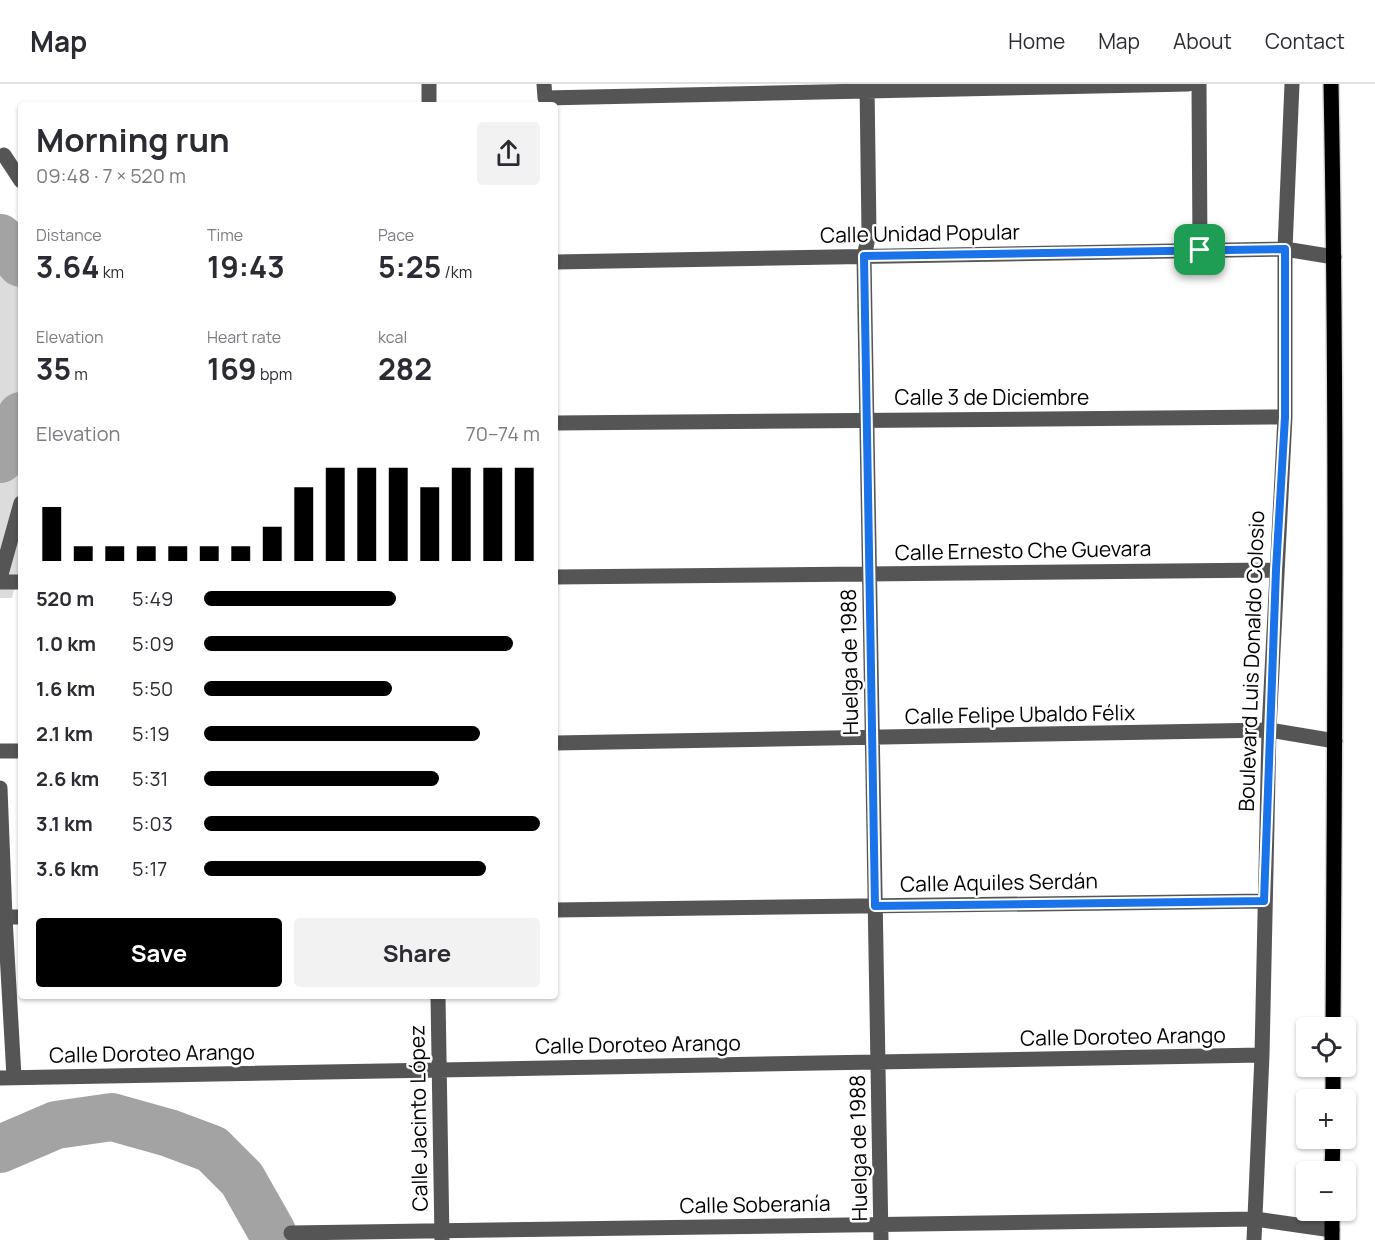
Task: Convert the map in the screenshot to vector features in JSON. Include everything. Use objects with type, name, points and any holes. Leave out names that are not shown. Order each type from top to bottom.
[{"type":"main road","points":[[1331,84],[1334,257],[1333,1017]]},
{"type":"street","points":[[429,84],[429,102]]},
{"type":"street","points":[[545,91],[1188,84]]},
{"type":"street","points":[[1199,84],[1200,250]]},
{"type":"street","name":"Boulevard Luis Donaldo Colosio","points":[[1254,1240],[1262,1055],[1269,730],[1285,417],[1285,249],[1292,84]]},
{"type":"street","name":"Huelga de 1988","points":[[867,88],[869,233],[864,256],[881,1232]]},
{"type":"street","points":[[4,155],[18,176]]},
{"type":"street","name":"Calle Unidad Popular","points":[[558,262],[1285,249],[1334,257]]},
{"type":"street","name":"Calle 3 de Diciembre","points":[[558,423],[1285,417]]},
{"type":"street","points":[[18,514],[0,580],[18,582]]},
{"type":"street","name":"Calle Ernesto Che Guevara","points":[[558,577],[1276,570]]},
{"type":"street","name":"Calle Felipe Ubaldo Félix","points":[[558,743],[1269,730],[1335,741]]},
{"type":"street","points":[[0,751],[18,750]]},
{"type":"street","points":[[0,788],[7,1078]]},
{"type":"street","name":"Calle Aquiles Serdán","points":[[558,910],[1264,901]]},
{"type":"street","points":[[2,917],[18,917]]},
{"type":"street","name":"Calle Jacinto López","points":[[438,999],[442,1235]]},
{"type":"street","name":"Calle Doroteo Arango","points":[[7,1078],[1262,1055]]},
{"type":"street","name":"Calle Soberanía","points":[[291,1233],[442,1235],[881,1232],[1255,1220],[1332,1235]]},
{"type":"shaded area","points":[[0,257],[18,275],[18,573],[12,598],[0,598]]},
{"type":"waterway","points":[[0,238],[18,259]]},
{"type":"waterway","points":[[0,459],[18,422]]},
{"type":"waterway","points":[[0,1149],[56,1125],[112,1117],[169,1133],[212,1149],[242,1179],[272,1232],[273,1240]]},
{"type":"route","points":[[1285,249],[1285,417],[1269,730],[1264,901],[875,906],[864,256],[1200,250],[1285,249]]}]
